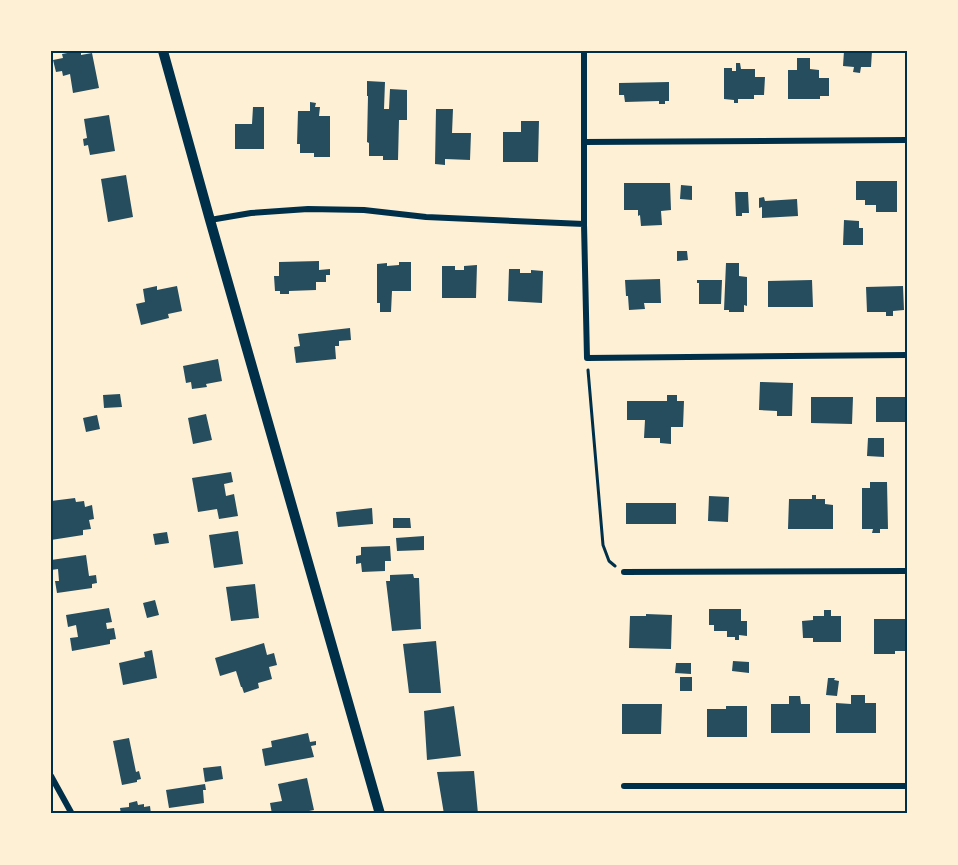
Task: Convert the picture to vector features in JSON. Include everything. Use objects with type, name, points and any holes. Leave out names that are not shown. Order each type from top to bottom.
[{"type":"street","points":[[163,51],[380,814]]},
{"type":"street","points":[[584,51],[587,358],[907,355]]},
{"type":"street","points":[[584,142],[907,140]]},
{"type":"street","points":[[210,220],[250,213],[308,209],[364,210],[426,217],[584,224]]},
{"type":"street","points":[[624,573],[907,571]]},
{"type":"street","points":[[51,776],[72,814]]},
{"type":"street","points":[[624,786],[907,786]]},
{"type":"path","points":[[587,358],[603,545],[609,561],[624,573]]},
{"type":"building","points":[[81,51],[81,55],[92,53],[99,88],[73,93],[70,74],[63,76],[62,71],[56,72],[53,60],[63,58],[62,54]]},
{"type":"building","points":[[844,51],[872,51],[871,67],[861,67],[860,73],[853,72],[854,67],[843,66]]},
{"type":"building","points":[[797,58],[810,58],[810,69],[819,70],[819,78],[829,78],[829,96],[820,96],[820,99],[788,99],[788,70],[797,70]]},
{"type":"building","points":[[736,63],[740,63],[741,69],[755,69],[755,77],[765,77],[764,95],[754,95],[754,99],[738,99],[738,103],[724,99],[724,68],[732,68],[732,71],[736,71]]},
{"type":"building","points":[[367,81],[385,82],[384,109],[389,109],[390,89],[407,90],[407,120],[399,120],[398,160],[383,160],[383,156],[369,156]]},
{"type":"building","points":[[669,82],[669,101],[665,101],[665,104],[659,104],[659,101],[625,102],[624,95],[619,95],[619,83]]},
{"type":"building","points":[[310,102],[316,103],[315,107],[320,107],[319,116],[330,116],[330,157],[314,157],[314,153],[300,153],[300,144],[297,144],[298,111],[310,111]]},
{"type":"building","points":[[253,107],[264,107],[264,149],[235,149],[235,124],[252,124]]},
{"type":"building","points":[[436,109],[453,109],[452,133],[471,133],[470,160],[445,159],[445,165],[435,164]]},
{"type":"building","points":[[109,115],[115,151],[90,155],[88,145],[84,146],[83,139],[87,138],[84,119]]},
{"type":"building","points":[[521,121],[539,121],[538,162],[503,162],[503,132],[521,132]]},
{"type":"building","points":[[126,175],[133,217],[108,222],[101,179]]},
{"type":"building","points":[[856,181],[897,181],[897,212],[876,212],[876,205],[865,205],[865,200],[856,200]]},
{"type":"building","points":[[624,183],[670,183],[671,210],[661,211],[662,225],[641,226],[638,210],[624,210]]},
{"type":"building","points":[[681,185],[692,186],[692,200],[680,199]]},
{"type":"building","points":[[735,192],[748,192],[749,213],[736,216]]},
{"type":"building","points":[[764,197],[765,201],[797,199],[798,216],[762,218],[759,198]]},
{"type":"building","points":[[844,220],[859,221],[859,228],[863,228],[863,245],[843,245]]},
{"type":"building","points":[[677,251],[687,251],[688,260],[677,261]]},
{"type":"building","points":[[319,261],[319,270],[330,269],[330,275],[326,275],[326,282],[316,282],[316,290],[289,291],[289,294],[280,294],[280,291],[275,291],[274,276],[279,276],[279,262]]},
{"type":"building","points":[[399,262],[411,262],[411,291],[392,291],[391,312],[380,312],[380,303],[377,303],[377,264],[399,265]]},
{"type":"building","points":[[726,263],[739,263],[739,276],[747,277],[747,306],[744,305],[744,312],[724,310]]},
{"type":"building","points":[[477,265],[476,298],[442,298],[442,266],[455,266],[455,270],[464,270],[464,266]]},
{"type":"building","points":[[509,269],[520,269],[520,273],[531,273],[531,270],[543,271],[542,303],[508,301]]},
{"type":"building","points":[[660,279],[661,303],[644,303],[645,309],[629,310],[625,280]]},
{"type":"building","points":[[697,280],[722,280],[721,304],[699,304]]},
{"type":"building","points":[[812,280],[813,307],[768,307],[768,281]]},
{"type":"building","points":[[157,286],[157,290],[177,286],[182,311],[168,314],[169,318],[141,325],[136,304],[145,302],[143,289]]},
{"type":"building","points":[[903,286],[904,310],[893,311],[893,316],[886,316],[886,312],[867,312],[866,287]]},
{"type":"building","points":[[350,328],[351,340],[339,341],[339,346],[335,346],[336,359],[296,363],[294,347],[300,346],[298,334]]},
{"type":"building","points":[[218,359],[222,381],[206,384],[207,387],[192,389],[191,382],[186,383],[183,366]]},
{"type":"building","points":[[760,382],[793,383],[792,416],[777,416],[777,411],[759,410]]},
{"type":"building","points":[[120,394],[122,407],[104,408],[103,395]]},
{"type":"building","points":[[667,395],[677,395],[677,401],[684,401],[683,427],[671,427],[671,444],[660,443],[660,438],[644,438],[645,420],[627,420],[627,401],[667,401]]},
{"type":"building","points":[[811,397],[853,397],[852,424],[811,423]]},
{"type":"building","points":[[876,397],[907,397],[907,422],[876,422]]},
{"type":"building","points":[[206,414],[212,440],[193,444],[188,418]]},
{"type":"building","points":[[97,415],[100,429],[86,432],[83,418]]},
{"type":"building","points":[[868,438],[884,438],[884,457],[867,456]]},
{"type":"building","points":[[231,472],[233,482],[224,484],[226,496],[234,494],[238,516],[219,519],[217,509],[198,512],[192,478]]},
{"type":"building","points":[[870,482],[887,482],[888,529],[880,529],[880,533],[872,533],[873,529],[862,529],[862,488],[870,488]]},
{"type":"building","points":[[812,495],[816,495],[816,499],[825,499],[825,504],[833,505],[833,529],[788,529],[789,499],[812,499]]},
{"type":"building","points":[[709,496],[729,497],[728,522],[708,521]]},
{"type":"building","points":[[75,498],[76,502],[84,501],[85,507],[92,505],[94,519],[89,520],[91,529],[83,530],[83,535],[51,540],[51,501]]},
{"type":"building","points":[[626,503],[676,503],[676,524],[626,524]]},
{"type":"building","points":[[372,508],[373,524],[338,527],[336,512]]},
{"type":"building","points":[[393,518],[410,518],[411,528],[393,528]]},
{"type":"building","points":[[238,531],[243,564],[214,568],[209,535]]},
{"type":"building","points":[[167,532],[169,543],[155,545],[153,534]]},
{"type":"building","points":[[424,536],[424,550],[397,551],[396,538]]},
{"type":"building","points":[[390,546],[391,561],[385,561],[385,571],[362,572],[361,563],[356,564],[356,556],[361,555],[361,547]]},
{"type":"building","points":[[86,555],[89,576],[96,575],[97,583],[92,584],[92,588],[57,593],[55,581],[59,581],[58,569],[51,570],[51,560]]},
{"type":"building","points":[[413,574],[414,578],[419,578],[421,629],[392,631],[386,581],[390,581],[390,575]]},
{"type":"building","points":[[255,584],[259,618],[231,621],[226,587]]},
{"type":"building","points":[[155,600],[159,615],[147,618],[143,603]]},
{"type":"building","points":[[109,608],[112,622],[106,623],[107,629],[114,628],[116,639],[110,640],[110,644],[72,651],[70,638],[78,637],[76,625],[68,627],[66,615]]},
{"type":"building","points":[[709,609],[741,609],[741,621],[747,621],[747,636],[739,635],[739,640],[735,640],[735,637],[727,637],[727,631],[714,631],[714,625],[709,625]]},
{"type":"building","points":[[824,610],[831,610],[831,616],[841,616],[841,642],[813,642],[813,638],[803,638],[802,621],[813,620],[813,616],[824,616]]},
{"type":"building","points":[[646,614],[672,615],[671,649],[629,648],[630,616],[646,616]]},
{"type":"building","points":[[874,619],[906,619],[906,651],[895,651],[895,654],[874,654]]},
{"type":"building","points":[[436,641],[441,693],[409,693],[403,644]]},
{"type":"building","points":[[264,643],[267,655],[274,653],[277,665],[269,667],[272,679],[258,683],[259,688],[244,693],[236,671],[220,676],[215,658]]},
{"type":"building","points":[[152,650],[157,678],[123,685],[119,663],[145,657],[144,652]]},
{"type":"building","points":[[733,661],[749,662],[749,673],[732,671]]},
{"type":"building","points":[[676,663],[691,663],[691,674],[675,673]]},
{"type":"building","points":[[680,677],[692,677],[692,691],[680,691]]},
{"type":"building","points":[[828,678],[835,678],[834,680],[839,681],[837,696],[826,695]]},
{"type":"building","points":[[851,695],[865,695],[865,703],[876,703],[876,733],[836,733],[836,703],[851,704]]},
{"type":"building","points":[[789,696],[800,696],[801,704],[810,704],[810,733],[771,733],[771,704],[789,704]]},
{"type":"building","points":[[622,704],[662,704],[661,734],[622,734]]},
{"type":"building","points":[[454,706],[461,756],[427,760],[424,711]]},
{"type":"building","points":[[726,706],[747,706],[747,737],[707,737],[707,709],[726,709]]},
{"type":"building","points":[[308,733],[310,742],[316,741],[316,745],[311,746],[314,757],[265,766],[262,749],[272,747],[271,741]]},
{"type":"building","points":[[129,738],[136,772],[139,771],[141,779],[122,785],[113,741]]},
{"type":"building","points":[[221,766],[223,779],[205,782],[203,768]]},
{"type":"building","points":[[474,771],[478,814],[444,814],[437,772]]},
{"type":"building","points":[[307,778],[314,810],[294,814],[272,814],[270,803],[282,801],[278,784]]},
{"type":"building","points":[[205,784],[204,803],[169,808],[166,790]]},
{"type":"building","points":[[137,801],[138,805],[150,806],[151,814],[121,814],[120,808],[129,807],[129,803]]}]
